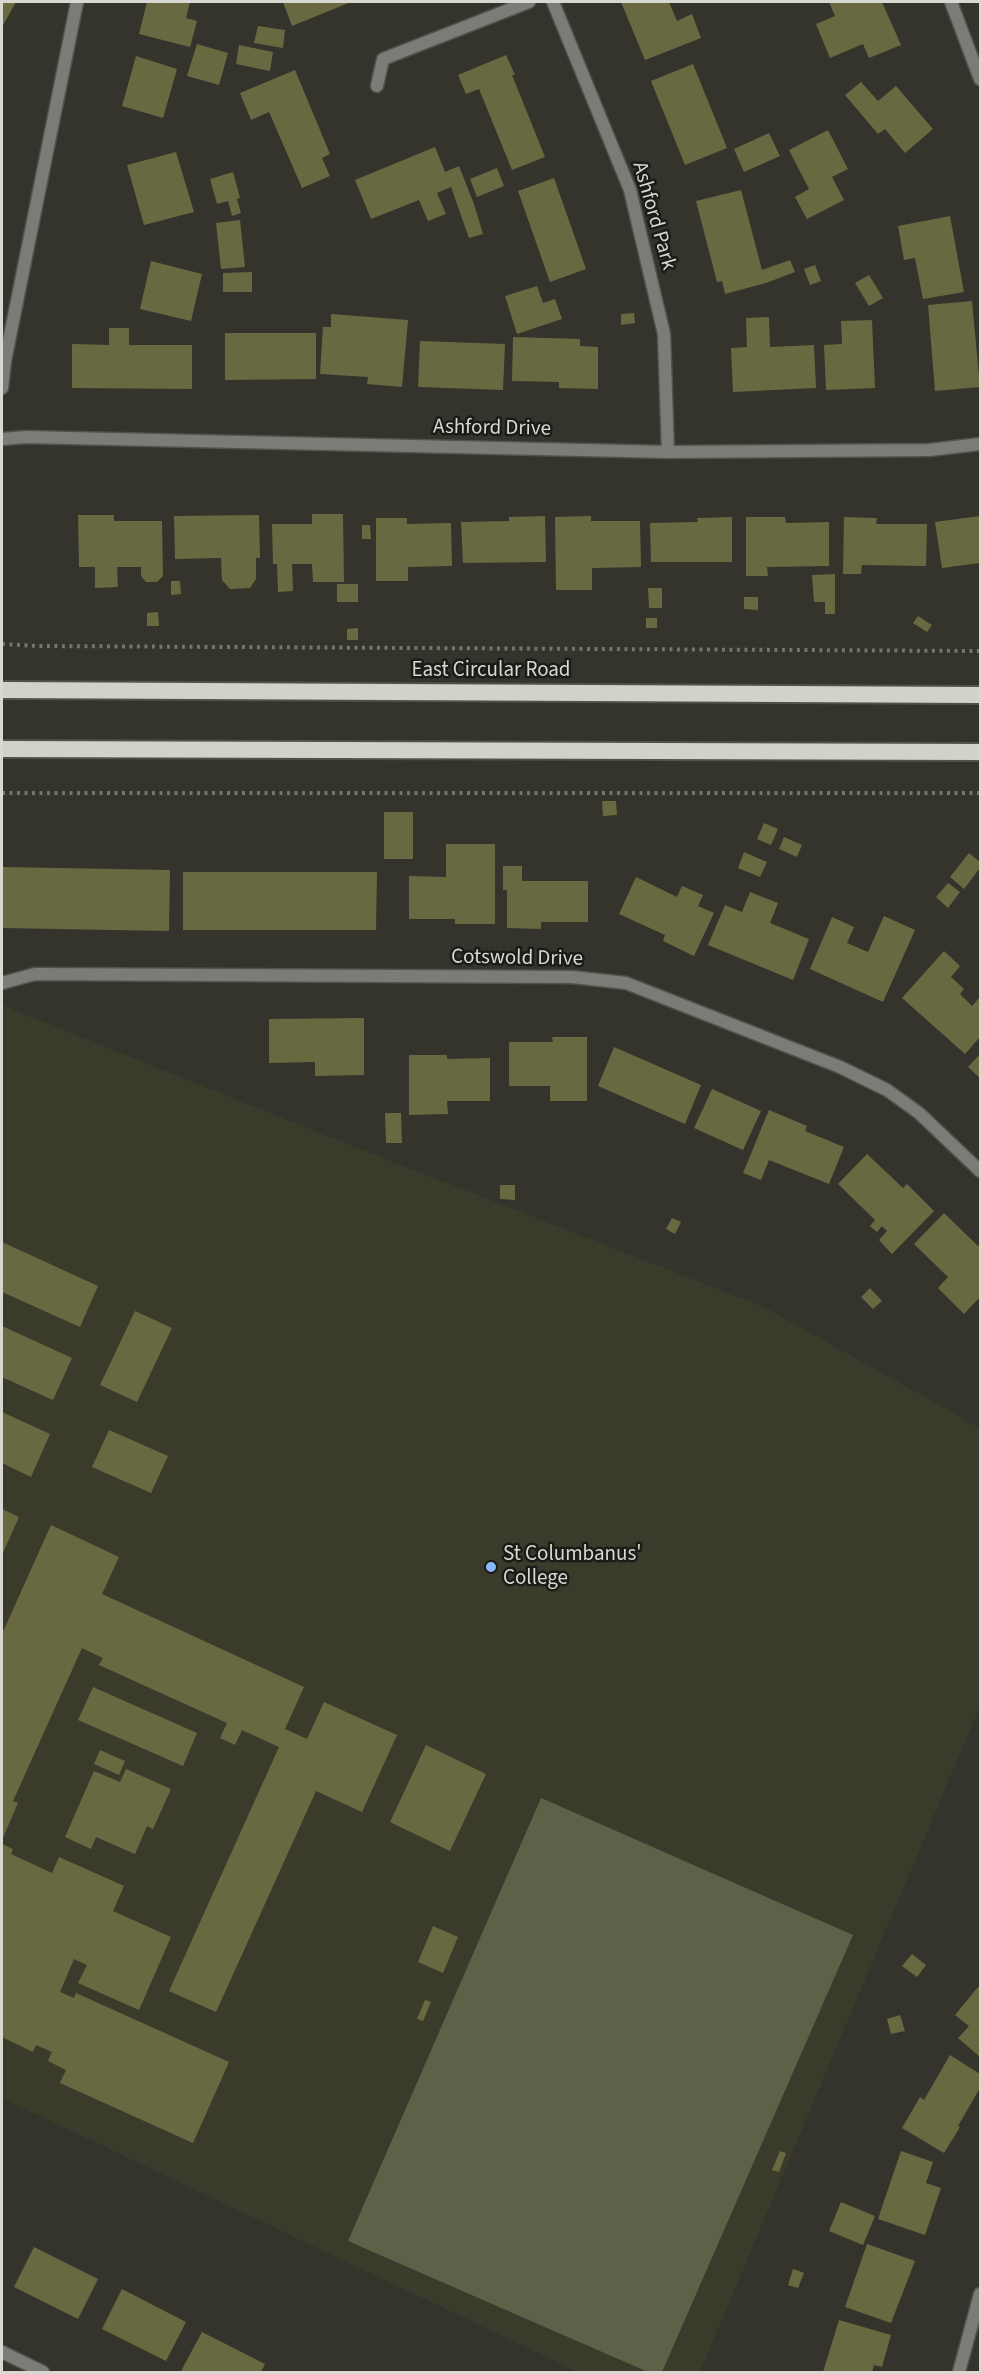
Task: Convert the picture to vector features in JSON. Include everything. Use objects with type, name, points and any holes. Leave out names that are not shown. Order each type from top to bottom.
[{"type":"highway","name":"East Circular Road","points":[[2,690],[981,695]]},
{"type":"highway","points":[[2,749],[981,752]]},
{"type":"street","points":[[2,388],[4,361],[77,2]]},
{"type":"street","points":[[377,86],[383,59],[529,2]]},
{"type":"street","name":"Ashford Park","points":[[553,2],[630,190],[664,334],[668,452]]},
{"type":"street","points":[[951,2],[981,79]]},
{"type":"street","name":"Ashford Drive","points":[[2,439],[26,437],[668,452],[928,450],[981,444]]},
{"type":"street","name":"Cotswold Drive","points":[[2,983],[35,974],[572,977],[626,983],[810,1055],[887,1090],[919,1113],[981,1171]]},
{"type":"street","points":[[959,2373],[981,2294]]},
{"type":"street","points":[[2,2352],[43,2373]]},
{"type":"path","points":[[2,644],[981,651]]},
{"type":"path","points":[[2,793],[981,793]]},
{"type":"shaded area","name":"St Columbanus' College","points":[[2,1005],[322,1134],[766,1308],[980,1428],[980,1706],[700,2372],[578,2372],[2,2098]]},
{"type":"shaded area","points":[[541,1798],[853,1935],[662,2372],[648,2372],[348,2241]]},
{"type":"building","points":[[2,2],[16,2],[2,27]]},
{"type":"building","points":[[147,2],[190,2],[186,18],[197,21],[190,47],[139,34]]},
{"type":"building","points":[[283,2],[351,2],[292,26]]},
{"type":"building","points":[[621,2],[669,2],[677,21],[692,14],[701,38],[645,60]]},
{"type":"building","points":[[829,2],[882,2],[901,45],[869,58],[863,44],[830,58],[816,24],[835,16]]},
{"type":"building","points":[[258,26],[285,30],[283,48],[254,43]]},
{"type":"building","points":[[197,44],[228,53],[219,85],[187,76]]},
{"type":"building","points":[[239,45],[273,52],[270,71],[236,64]]},
{"type":"building","points":[[506,55],[545,157],[512,170],[479,89],[466,94],[458,75]]},
{"type":"building","points":[[136,56],[177,69],[163,118],[122,106]]},
{"type":"building","points":[[693,64],[727,148],[685,165],[651,81]]},
{"type":"building","points":[[295,70],[330,154],[322,158],[330,176],[302,188],[269,112],[251,120],[240,93]]},
{"type":"building","points":[[861,82],[878,101],[896,86],[933,129],[905,153],[885,129],[878,134],[845,95]]},
{"type":"building","points":[[828,130],[848,169],[832,177],[844,200],[807,219],[795,197],[809,189],[789,150]]},
{"type":"building","points":[[769,133],[780,156],[744,172],[734,149]]},
{"type":"building","points":[[435,147],[445,172],[459,166],[483,234],[469,238],[451,187],[437,193],[446,214],[428,221],[419,200],[371,219],[355,180]]},
{"type":"building","points":[[176,152],[194,212],[144,225],[127,165]]},
{"type":"building","points":[[497,168],[504,186],[477,197],[470,179]]},
{"type":"building","points":[[233,172],[240,198],[237,199],[241,213],[232,216],[228,201],[217,204],[210,179]]},
{"type":"building","points":[[554,178],[586,269],[550,282],[518,191]]},
{"type":"building","points":[[741,190],[762,270],[790,260],[795,272],[725,294],[722,281],[717,282],[696,201]]},
{"type":"building","points":[[950,216],[964,292],[923,299],[915,258],[904,260],[898,226]]},
{"type":"building","points":[[240,220],[245,267],[221,269],[216,223]]},
{"type":"building","points":[[151,261],[202,274],[191,321],[140,309]]},
{"type":"building","points":[[815,265],[821,281],[810,285],[804,269]]},
{"type":"building","points":[[252,272],[252,292],[223,292],[223,273]]},
{"type":"building","points":[[869,275],[883,298],[869,306],[855,283]]},
{"type":"building","points":[[537,286],[543,303],[555,299],[562,319],[517,334],[505,296]]},
{"type":"building","points":[[972,301],[980,387],[935,391],[928,305]]},
{"type":"building","points":[[634,313],[635,323],[621,325],[621,314]]},
{"type":"building","points":[[331,314],[408,320],[402,387],[367,384],[368,377],[320,374],[323,327],[331,327]]},
{"type":"building","points":[[769,317],[770,347],[814,345],[816,388],[733,392],[731,348],[747,347],[746,318]]},
{"type":"building","points":[[872,320],[875,388],[826,390],[824,345],[842,344],[841,321]]},
{"type":"building","points":[[109,328],[129,328],[129,345],[192,345],[192,389],[72,388],[72,344],[109,345]]},
{"type":"building","points":[[225,333],[316,333],[316,379],[225,380]]},
{"type":"building","points":[[513,337],[580,339],[580,346],[598,347],[598,389],[559,388],[559,382],[512,381]]},
{"type":"building","points":[[420,341],[505,344],[503,390],[418,387]]},
{"type":"building","points":[[312,514],[343,514],[344,582],[313,582],[312,564],[292,564],[293,591],[278,592],[277,564],[273,564],[272,524],[312,524]]},
{"type":"building","points":[[78,515],[114,515],[114,521],[162,521],[163,576],[157,582],[146,582],[141,576],[141,567],[117,567],[118,587],[95,588],[95,567],[79,567]]},
{"type":"building","points":[[259,515],[260,558],[256,558],[256,579],[250,588],[230,589],[222,580],[221,558],[175,559],[174,516]]},
{"type":"building","points":[[545,516],[546,562],[463,563],[461,522],[509,521],[509,517]]},
{"type":"building","points":[[591,516],[591,521],[640,521],[641,567],[592,568],[592,590],[556,590],[555,517]]},
{"type":"building","points":[[980,516],[980,563],[942,568],[935,522]]},
{"type":"building","points":[[732,517],[732,562],[651,562],[650,523],[698,522],[697,518]]},
{"type":"building","points":[[746,517],[785,517],[786,523],[829,522],[829,566],[767,567],[768,576],[746,576]]},
{"type":"building","points":[[844,517],[877,518],[876,524],[927,524],[926,566],[862,565],[861,574],[843,574]]},
{"type":"building","points":[[376,518],[407,518],[407,524],[451,523],[452,566],[408,567],[408,581],[376,581]]},
{"type":"building","points":[[362,525],[370,525],[371,539],[362,539]]},
{"type":"building","points":[[835,574],[835,614],[825,614],[825,602],[814,602],[812,575]]},
{"type":"building","points":[[171,581],[180,581],[181,594],[171,595]]},
{"type":"building","points":[[337,584],[358,584],[358,602],[337,602]]},
{"type":"building","points":[[648,588],[662,588],[662,608],[649,608]]},
{"type":"building","points":[[744,597],[758,597],[758,610],[744,609]]},
{"type":"building","points":[[158,612],[159,626],[147,626],[147,613]]},
{"type":"building","points":[[918,616],[932,625],[927,632],[913,623]]},
{"type":"building","points":[[646,618],[657,618],[657,628],[646,628]]},
{"type":"building","points":[[358,628],[358,640],[347,640],[347,629]]},
{"type":"building","points":[[602,801],[616,801],[617,815],[603,816]]},
{"type":"building","points":[[384,812],[413,812],[413,859],[384,859]]},
{"type":"building","points":[[764,823],[778,829],[771,845],[757,839]]},
{"type":"building","points":[[784,837],[802,845],[797,857],[779,849]]},
{"type":"building","points":[[446,844],[495,844],[495,924],[455,924],[455,919],[409,919],[409,876],[446,877]]},
{"type":"building","points":[[744,852],[767,862],[760,877],[738,868]]},
{"type":"building","points":[[969,853],[980,862],[980,868],[964,889],[950,877]]},
{"type":"building","points":[[503,866],[522,866],[522,881],[588,881],[588,922],[541,922],[541,929],[507,928],[507,890],[503,890]]},
{"type":"building","points":[[2,867],[170,870],[169,931],[2,928]]},
{"type":"building","points":[[183,872],[377,872],[376,930],[183,930]]},
{"type":"building","points":[[636,877],[677,897],[682,886],[703,895],[698,906],[714,913],[694,956],[663,941],[665,935],[619,914]]},
{"type":"building","points":[[948,883],[960,892],[948,908],[936,897]]},
{"type":"building","points":[[750,892],[778,903],[770,923],[809,939],[793,980],[708,945],[725,905],[742,912]]},
{"type":"building","points":[[884,916],[915,930],[883,1002],[810,969],[832,917],[854,927],[847,943],[868,952]]},
{"type":"building","points":[[944,951],[960,966],[951,977],[964,989],[960,994],[972,1006],[980,997],[980,1037],[965,1054],[902,998]]},
{"type":"building","points":[[364,1018],[364,1075],[315,1076],[315,1062],[269,1063],[269,1019]]},
{"type":"building","points":[[552,1037],[587,1037],[587,1101],[550,1101],[550,1086],[509,1086],[509,1042],[553,1042]]},
{"type":"building","points":[[614,1047],[701,1085],[685,1124],[598,1086]]},
{"type":"building","points":[[980,1054],[980,1078],[968,1067]]},
{"type":"building","points":[[409,1055],[447,1055],[447,1059],[490,1058],[490,1101],[447,1101],[448,1114],[409,1115]]},
{"type":"building","points":[[712,1089],[761,1111],[743,1150],[694,1128]]},
{"type":"building","points":[[769,1110],[807,1126],[805,1131],[844,1147],[829,1184],[769,1160],[761,1180],[743,1173]]},
{"type":"building","points":[[385,1113],[401,1113],[402,1143],[386,1143]]},
{"type":"building","points":[[867,1154],[903,1188],[907,1184],[934,1211],[892,1254],[879,1240],[887,1231],[882,1226],[877,1232],[870,1226],[875,1220],[838,1184]]},
{"type":"building","points":[[500,1185],[515,1185],[515,1200],[500,1199]]},
{"type":"building","points":[[944,1213],[978,1246],[980,1244],[980,1297],[964,1314],[938,1288],[948,1277],[914,1244]]},
{"type":"building","points":[[672,1218],[681,1222],[675,1234],[666,1229]]},
{"type":"building","points":[[2,1242],[98,1286],[80,1327],[2,1292]]},
{"type":"building","points":[[870,1288],[882,1301],[873,1309],[861,1297]]},
{"type":"building","points":[[135,1311],[172,1328],[137,1402],[100,1385]]},
{"type":"building","points":[[2,1326],[72,1358],[53,1400],[2,1377]]},
{"type":"building","points":[[2,1412],[50,1434],[31,1477],[2,1463]]},
{"type":"building","points":[[109,1430],[168,1456],[151,1493],[92,1467]]},
{"type":"building","points":[[2,1509],[19,1517],[2,1555]]},
{"type":"building","points":[[51,1525],[119,1557],[102,1594],[304,1687],[285,1729],[307,1739],[324,1702],[397,1735],[362,1812],[316,1791],[216,2012],[169,1991],[279,1747],[242,1730],[235,1745],[220,1738],[227,1723],[99,1665],[103,1658],[82,1648],[13,1801],[18,1803],[2,1840],[2,1634]]},
{"type":"building","points":[[93,1687],[197,1733],[183,1766],[78,1720]]},
{"type":"building","points":[[426,1745],[486,1774],[450,1851],[390,1822]]},
{"type":"building","points":[[100,1750],[125,1761],[119,1775],[94,1764]]},
{"type":"building","points":[[126,1769],[171,1789],[153,1829],[147,1826],[135,1854],[96,1837],[91,1849],[65,1837],[94,1771],[120,1782]]},
{"type":"building","points":[[2,1844],[13,1849],[11,1854],[52,1873],[59,1857],[124,1886],[113,1911],[171,1937],[139,2010],[78,1983],[87,1965],[74,1959],[60,1992],[74,1998],[76,1993],[229,2062],[193,2143],[60,2083],[66,2070],[48,2061],[52,2052],[36,2045],[33,2052],[2,2037]]},
{"type":"building","points":[[433,1926],[458,1937],[443,1973],[418,1962]]},
{"type":"building","points":[[912,1954],[926,1965],[917,1977],[902,1966]]},
{"type":"building","points":[[978,1987],[980,1988],[980,2057],[958,2038],[969,2026],[955,2015]]},
{"type":"building","points":[[425,2000],[431,2002],[423,2021],[417,2019]]},
{"type":"building","points":[[900,2015],[905,2031],[891,2034],[887,2019]]},
{"type":"building","points":[[950,2055],[980,2074],[980,2088],[944,2153],[902,2128],[920,2097],[924,2100]]},
{"type":"building","points":[[780,2151],[786,2153],[779,2172],[772,2170]]},
{"type":"building","points":[[901,2151],[933,2162],[926,2183],[941,2188],[925,2235],[878,2219]]},
{"type":"building","points":[[841,2202],[875,2216],[863,2245],[829,2231]]},
{"type":"building","points":[[867,2244],[915,2261],[891,2323],[845,2307]]},
{"type":"building","points":[[34,2247],[98,2279],[78,2319],[14,2287]]},
{"type":"building","points":[[793,2269],[804,2273],[798,2288],[788,2285]]},
{"type":"building","points":[[122,2289],[186,2322],[166,2361],[102,2329]]},
{"type":"building","points":[[839,2320],[891,2335],[882,2367],[874,2365],[872,2372],[823,2372]]},
{"type":"building","points":[[202,2332],[265,2364],[261,2372],[181,2371]]},
{"type":"place","name":"St Columbanus' College","points":[[491,1567]]}]
